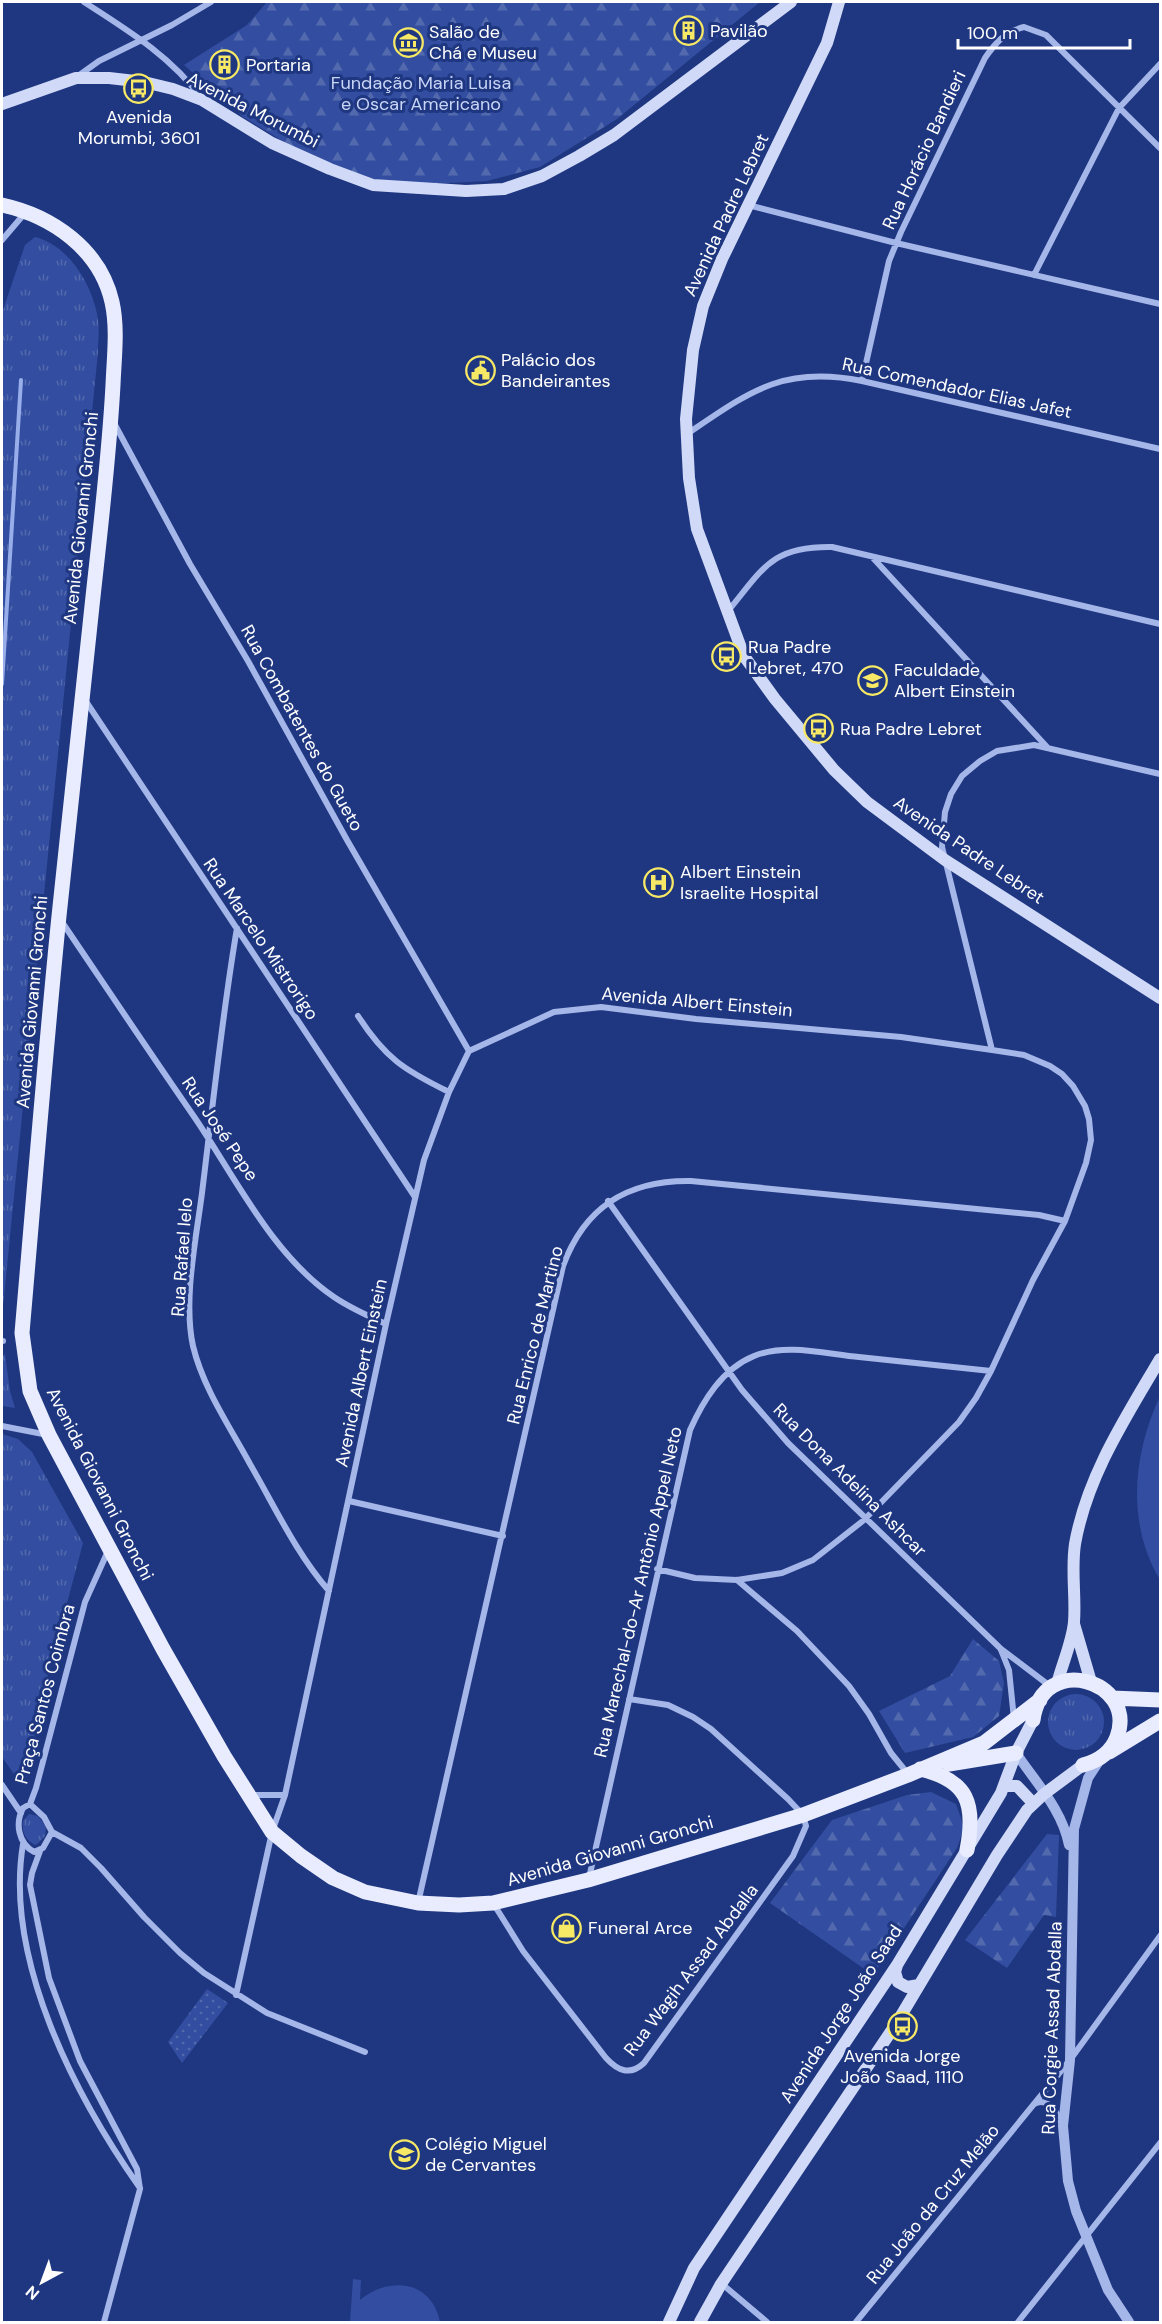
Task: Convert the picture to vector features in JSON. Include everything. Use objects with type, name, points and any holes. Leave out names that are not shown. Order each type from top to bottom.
[{"type":"main road","name":"Avenida Morumbi","points":[[2,104],[76,78],[109,78],[144,82],[173,89],[202,100],[272,143],[373,185],[466,191],[504,189],[542,176],[614,135],[791,2]]},
{"type":"main road","name":"Avenida Padre Lebret","points":[[839,2],[827,42],[722,259],[703,306],[693,350],[686,419],[689,478],[697,529],[744,656],[775,699],[834,770],[867,802],[945,860],[1161,998]]},
{"type":"main road","name":"Avenida Giovanni Gronchi","points":[[2,205],[26,212],[51,224],[76,240],[93,256],[112,301],[116,328],[111,418],[59,918],[22,1333],[30,1391],[49,1435],[163,1649],[272,1832],[333,1878],[366,1892],[418,1903],[459,1905],[493,1903],[588,1880],[803,1815],[984,1743],[1040,1700]]},
{"type":"main road","points":[[1091,1682],[1074,1624],[1074,1547],[1081,1517],[1098,1470],[1120,1427],[1161,1359]]},
{"type":"main road","points":[[1033,1720],[1040,1700],[1054,1686],[1074,1624]]},
{"type":"main road","points":[[1054,1686],[1074,1680],[1091,1682],[1102,1688],[1112,1698],[1118,1711],[1119,1725],[1113,1745],[1103,1756]]},
{"type":"main road","points":[[1112,1698],[1161,1700]]},
{"type":"main road","name":"Avenida Jorge João Saad","points":[[669,2322],[694,2268],[897,1965],[967,1850],[1004,1786],[1016,1753],[1033,1720]]},
{"type":"main road","points":[[700,2322],[721,2284],[896,2024],[997,1855],[1033,1803],[1083,1765],[1103,1756],[1161,1721]]},
{"type":"main road","name":"Avenida Giovanni Gronchi","points":[[914,1772],[1016,1753]]},
{"type":"main road","points":[[914,1772],[939,1774],[951,1780],[966,1799],[971,1822],[967,1850]]},
{"type":"main road","points":[[1004,1786],[1017,1786],[1033,1803]]},
{"type":"main road","points":[[897,1965],[895,1972],[898,1982],[907,1987],[919,1985]]},
{"type":"street","points":[[84,2],[141,41],[190,82],[202,100]]},
{"type":"street","points":[[76,78],[95,63],[141,41],[211,2]]},
{"type":"street","name":"Rua Horácio Bandieri","points":[[862,381],[896,243],[942,143],[985,58],[995,43],[1005,35],[1024,27],[1046,35],[1161,148]]},
{"type":"street","points":[[1034,275],[1119,108],[1161,64]]},
{"type":"street","points":[[748,205],[896,243],[1161,304]]},
{"type":"street","points":[[2,240],[26,212]]},
{"type":"street","name":"Rua Comendador Elias Jafet","points":[[687,434],[735,401],[773,383],[819,375],[862,381],[1161,449]]},
{"type":"street","name":"Rua Combatentes do Gueto","points":[[111,418],[190,564],[248,661],[469,1052]]},
{"type":"street","points":[[727,613],[772,560],[799,549],[832,548],[1161,624]]},
{"type":"street","points":[[873,558],[1048,747]]},
{"type":"street","name":"Rua Marcelo Mistrorigo","points":[[83,697],[415,1197]]},
{"type":"street","points":[[992,1050],[942,847],[945,812],[951,794],[962,776],[997,751],[1017,746],[1048,747],[1161,774]]},
{"type":"street","name":"Rua José Pepe","points":[[59,918],[264,1224],[297,1265],[331,1296],[355,1311],[386,1324]]},
{"type":"street","name":"Rua Rafael Ielo","points":[[237,928],[207,1137],[190,1311],[193,1346],[204,1378],[228,1424],[302,1557],[329,1591]]},
{"type":"street","name":"Avenida Albert Einstein","points":[[236,1995],[272,1832],[285,1795],[386,1324],[424,1160],[448,1092],[469,1052],[554,1012],[601,1007],[696,1019],[901,1037],[1024,1055],[1050,1066],[1073,1086],[1085,1106],[1091,1140],[1086,1163],[1065,1221],[1033,1280],[991,1371],[959,1422],[864,1520],[813,1560],[782,1573],[737,1580],[695,1578],[657,1569]]},
{"type":"street","points":[[358,1016],[389,1057],[411,1073],[448,1092]]},
{"type":"street","name":"Rua Enrico de Martino","points":[[418,1903],[563,1266],[572,1244],[588,1221],[608,1201],[645,1185],[670,1181],[691,1181],[1039,1215],[1065,1221]]},
{"type":"street","name":"Rua Dona Adelina Ashcar","points":[[608,1201],[742,1390],[788,1443],[864,1520],[1001,1649],[1054,1686]]},
{"type":"street","name":"Rua Marechal-do-Ar Antônio Appel Neto","points":[[588,1880],[690,1430],[700,1407],[715,1387],[730,1371],[754,1356],[790,1350],[991,1371]]},
{"type":"street","points":[[2,1426],[49,1435]]},
{"type":"street","points":[[349,1501],[503,1536]]},
{"type":"street","name":"Praça Santos Coimbra","points":[[2,1785],[21,1813],[26,1805],[30,1804],[85,1602],[109,1549]]},
{"type":"street","points":[[737,1580],[797,1631],[839,1674],[859,1699],[891,1753],[914,1772]]},
{"type":"street","name":"Rua Dona Adelina Ashcar","points":[[1001,1649],[1009,1670],[1014,1719]]},
{"type":"street","points":[[629,1699],[668,1705],[711,1729],[803,1815]]},
{"type":"street","points":[[1016,1753],[1044,1794]]},
{"type":"street","name":"Rua Corgie Assad Abdalla","points":[[1103,1756],[1088,1778],[1082,1793],[1074,1829],[1070,2060],[1063,2126],[1068,2181],[1085,2237],[1108,2290],[1129,2322]]},
{"type":"street","name":"Rua Corgie Assad Abdalla","points":[[1044,1794],[1058,1810],[1064,1823],[1072,1866]]},
{"type":"street","points":[[248,1795],[285,1795]]},
{"type":"street","points":[[30,1804],[44,1817],[52,1832],[81,1848],[180,1953],[236,1995],[267,2013],[365,2052]]},
{"type":"street","points":[[21,1813],[19,1829],[23,1844],[20,1875],[21,1923],[39,1995],[86,2104],[109,2144],[140,2189]]},
{"type":"street","name":"Rua Wagih Assad Abdalla","points":[[493,1903],[523,1951],[606,2058],[613,2066],[629,2072],[638,2068],[662,2039],[793,1856],[807,1826],[803,1815]]},
{"type":"street","points":[[52,1832],[45,1846],[37,1851],[30,1885],[49,1978],[80,2061],[137,2169],[140,2189],[104,2322]]},
{"type":"street","points":[[23,1844],[37,1851]]},
{"type":"street","name":"Rua João da Cruz Melão","points":[[855,2322],[1070,2060],[1161,1936]]},
{"type":"street","points":[[1034,2104],[1040,2101],[1053,2108],[1063,2126]]},
{"type":"street","points":[[1018,2322],[1161,2143]]},
{"type":"street","points":[[721,2284],[767,2322]]},
{"type":"green space","name":"Fundação Maria Luisa e Oscar Americano","points":[[267,2],[760,2],[617,119],[540,167],[487,181],[412,185],[349,175],[291,146],[243,117],[184,65],[247,25]]},
{"type":"green space","points":[[35,237],[58,248],[76,267],[94,302],[99,333],[2,1317],[2,313],[25,245]]},
{"type":"green space","points":[[5,1354],[10,1391],[15,1408],[2,1406],[2,1356]]},
{"type":"green space","points":[[1160,1396],[1160,1580],[1149,1558],[1142,1535],[1137,1488],[1144,1441]]},
{"type":"green space","points":[[2,1434],[18,1439],[32,1452],[83,1543],[41,1701],[30,1775],[19,1781],[2,1757]]},
{"type":"green space","points":[[973,1639],[999,1661],[1004,1683],[999,1716],[973,1737],[905,1753],[879,1711],[950,1676]]},
{"type":"green space","points":[[1076,1694],[1091,1699],[1099,1707],[1104,1722],[1099,1737],[1091,1745],[1076,1750],[1061,1745],[1053,1737],[1048,1722],[1053,1707],[1061,1699]]},
{"type":"green space","points":[[931,1792],[956,1804],[964,1827],[957,1848],[873,1975],[770,1903],[832,1820],[907,1795]]},
{"type":"green space","points":[[29,1814],[38,1816],[46,1827],[45,1836],[36,1845],[27,1839],[23,1829],[23,1821]]},
{"type":"green space","points":[[1047,1834],[1059,1835],[1056,1917],[1044,1915],[1007,1968],[965,1940]]},
{"type":"green space","points":[[207,1989],[228,2003],[182,2063],[168,2042]]},
{"type":"green space","points":[[353,2279],[361,2280],[360,2300],[384,2287],[408,2286],[419,2290],[435,2308],[440,2322],[350,2322]]},
{"type":"waterway","points":[[2,684],[21,380]]},
{"type":"place","name":"Pavilão","points":[[689,31]]},
{"type":"place","name":"Salão de Chá e Museu","points":[[408,42]]},
{"type":"place","name":"Portaria","points":[[225,65]]},
{"type":"place","name":"Avenida Morumbi, 3601","points":[[139,88]]},
{"type":"place","name":"Palácio dos Bandeirantes","points":[[480,370]]},
{"type":"place","name":"Rua Padre Lebret, 470","points":[[727,657]]},
{"type":"place","name":"Faculdade Albert Einstein","points":[[873,680]]},
{"type":"place","name":"Rua Padre Lebret","points":[[819,729]]},
{"type":"place","name":"Albert Einstein Israelite Hospital","points":[[659,882]]},
{"type":"place","name":"Funeral Arce","points":[[567,1928]]},
{"type":"place","name":"Avenida Jorge João Saad, 1110","points":[[902,2027]]},
{"type":"place","name":"Colégio Miguel de Cervantes","points":[[404,2154]]}]
